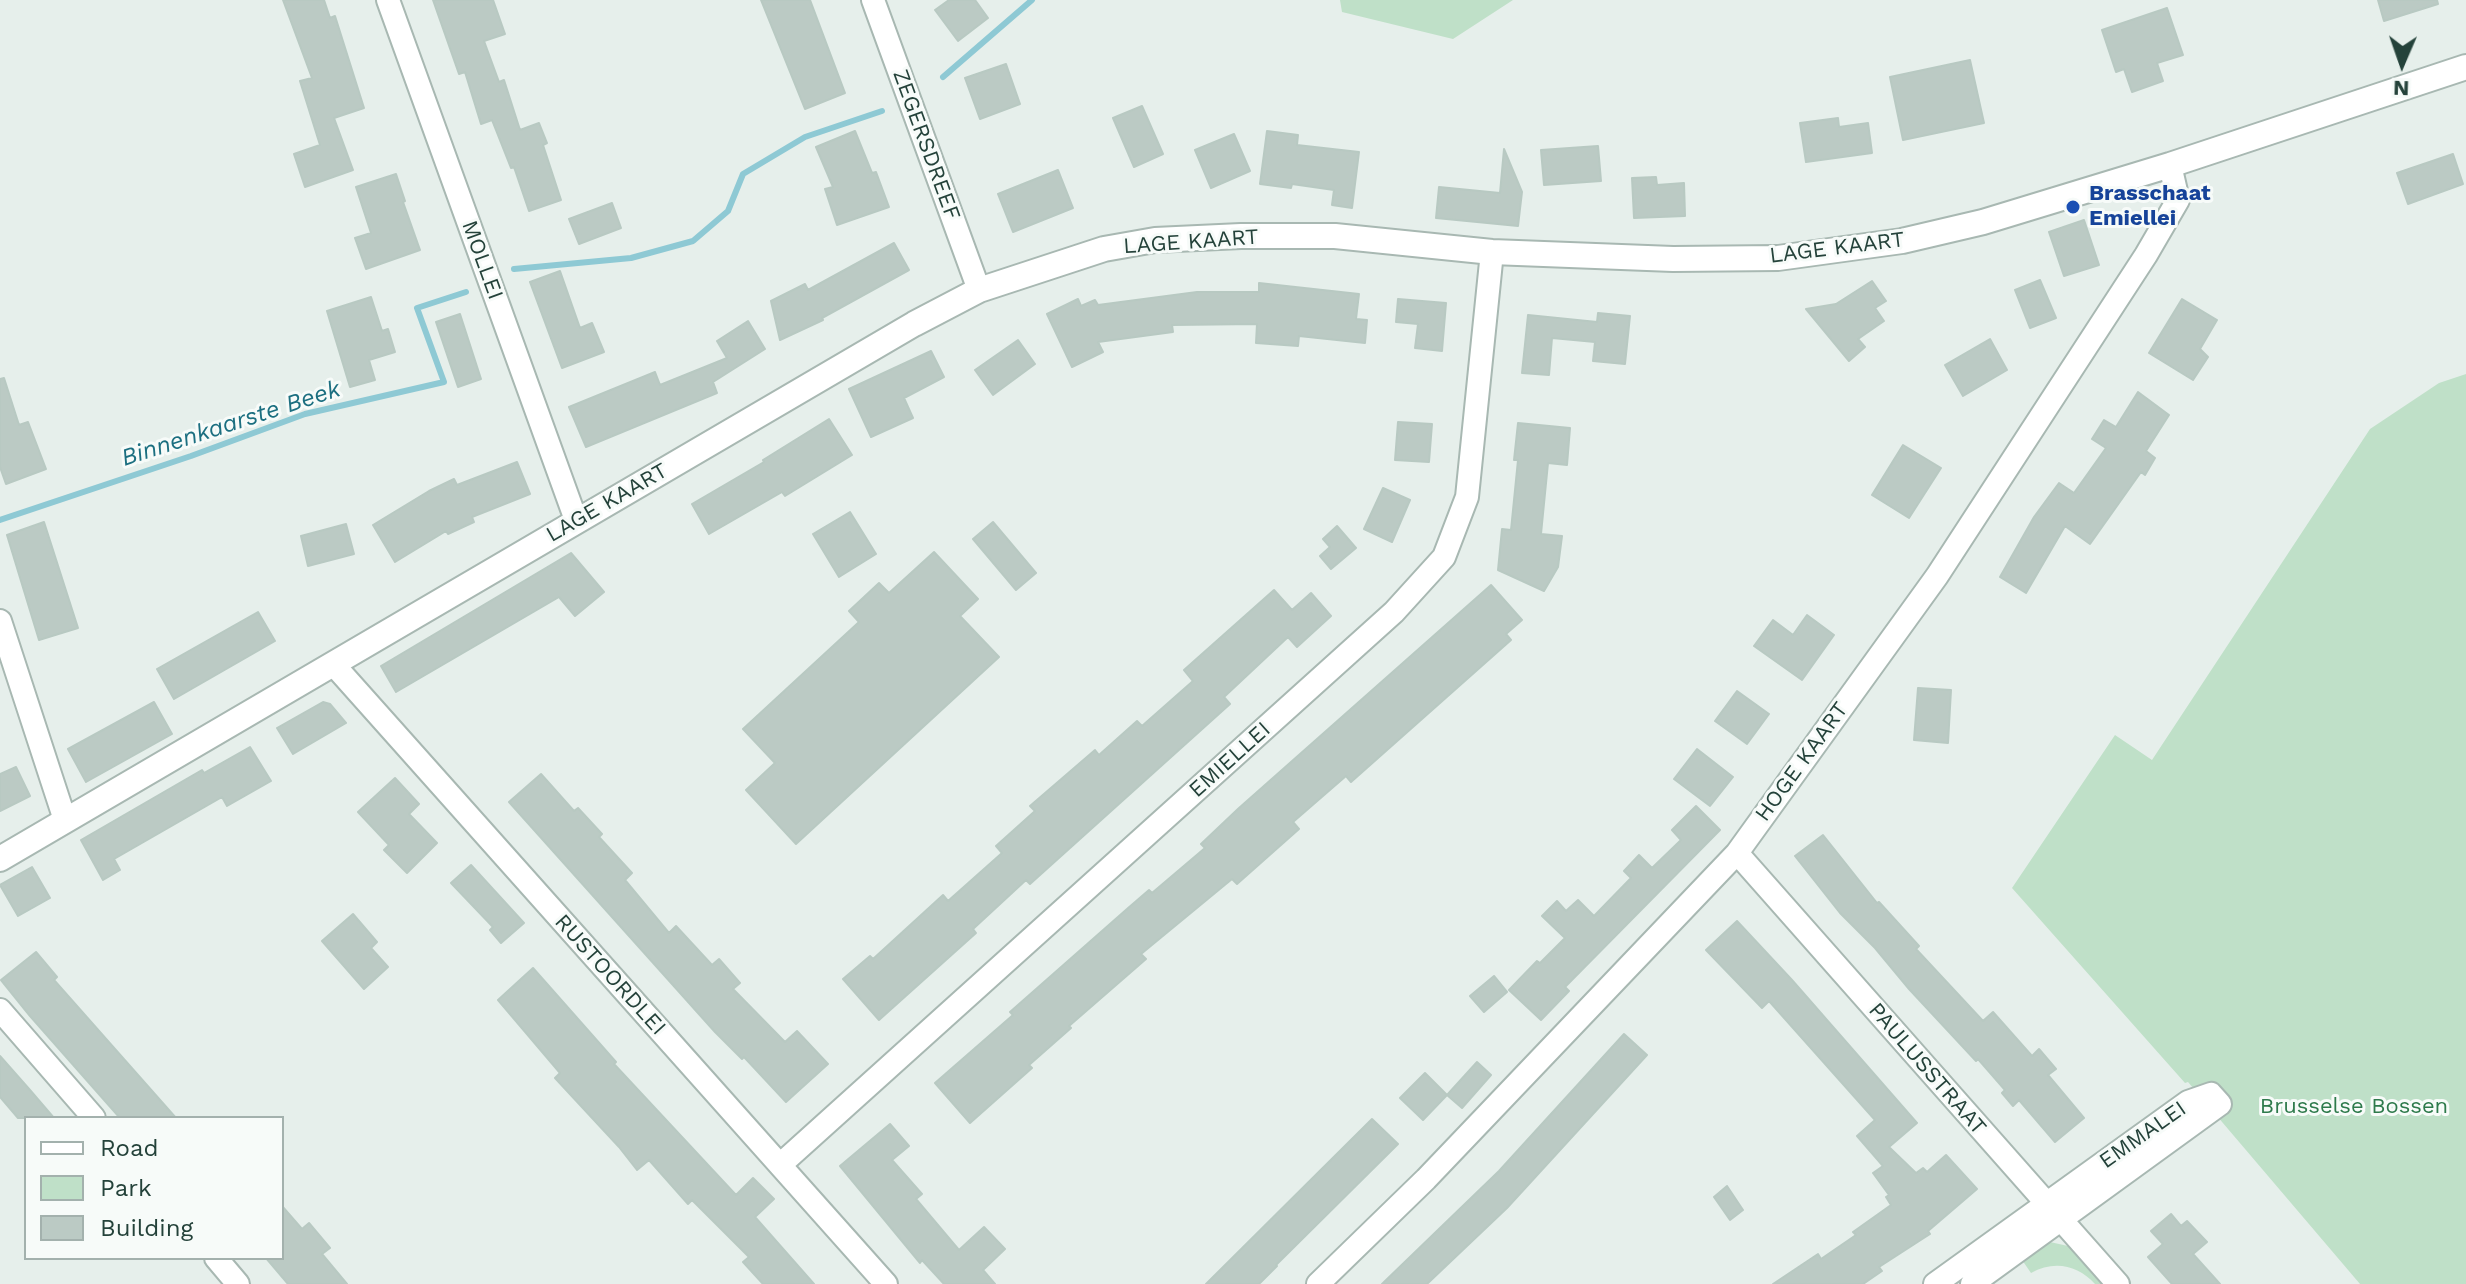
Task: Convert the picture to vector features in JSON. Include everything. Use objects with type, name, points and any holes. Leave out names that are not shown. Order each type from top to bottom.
[{"type":"street","name":"MOLLEI","points":[[388,0],[576,520]]},
{"type":"street","name":"ZEGERSDREEF","points":[[873,0],[979,290]]},
{"type":"street","name":"LAGE KAART","points":[[0,859],[914,324],[979,290],[1104,249],[1155,240],[1335,236],[1492,252],[1673,259],[1794,256],[1902,241],[1983,222],[2170,165],[2466,67]]},
{"type":"street","name":"HOGE KAART","points":[[1318,1284],[1426,1179],[1737,853],[1937,576],[2146,255],[2178,200],[2170,165]]},
{"type":"street","name":"EMIELLEI","points":[[780,1165],[1394,612],[1444,557],[1467,497],[1492,252]]},
{"type":"street","points":[[0,621],[65,820]]},
{"type":"street","name":"RUSTOORDLEI","points":[[334,665],[886,1284]]},
{"type":"street","name":"PAULUSSTRAAT","points":[[1737,853],[2118,1284]]},
{"type":"street","points":[[0,1010],[92,1116]]},
{"type":"street","name":"EMMALEI","points":[[1935,1284],[2054,1212],[2220,1104],[2211,1094],[2188,1102],[2054,1212],[1972,1284]]},
{"type":"street","points":[[218,1260],[238,1284]]},
{"type":"green space","points":[[1340,0],[1513,0],[1453,39],[1342,12]]},
{"type":"green space","name":"Brusselse Bossen","points":[[2466,374],[2466,1284],[2360,1284],[2188,1082],[2185,1083],[2012,888],[2115,735],[2152,760],[2370,429],[2439,383]]},
{"type":"green space","points":[[2050,1242],[2068,1246],[2104,1284],[2095,1284],[2081,1272],[2065,1266],[2048,1267],[2031,1273],[2020,1257]]},
{"type":"building","points":[[283,0],[324,0],[330,18],[335,16],[364,108],[334,118],[353,170],[305,187],[294,154],[320,145],[300,81],[312,78]]},
{"type":"building","points":[[433,0],[493,0],[505,34],[484,41],[499,82],[504,80],[520,130],[539,123],[561,200],[529,211],[514,167],[511,168],[492,120],[481,124],[465,72],[459,74]]},
{"type":"building","points":[[761,0],[810,0],[845,93],[805,109]]},
{"type":"building","points":[[949,0],[975,0],[988,18],[958,41],[935,10]]},
{"type":"building","points":[[2378,0],[2437,0],[2438,4],[2384,21]]},
{"type":"building","points":[[2167,8],[2183,55],[2157,63],[2163,81],[2132,92],[2124,69],[2116,72],[2102,30]]},
{"type":"building","points":[[1970,60],[1984,123],[1903,140],[1890,77]]},
{"type":"building","points":[[1006,64],[1020,104],[980,119],[965,78]]},
{"type":"building","points":[[1142,106],[1163,154],[1134,167],[1113,118]]},
{"type":"building","points":[[1838,118],[1839,127],[1868,123],[1872,153],[1806,162],[1800,123]]},
{"type":"building","points":[[855,131],[872,173],[876,172],[889,207],[837,225],[825,189],[833,187],[816,147]]},
{"type":"building","points":[[1267,131],[1298,135],[1297,145],[1359,152],[1352,208],[1332,205],[1334,190],[1292,184],[1291,188],[1260,184]]},
{"type":"building","points":[[1234,134],[1250,171],[1211,188],[1195,150]]},
{"type":"building","points":[[1598,146],[1601,181],[1544,185],[1541,150]]},
{"type":"building","points":[[1504,149],[1522,192],[1518,226],[1436,218],[1439,187],[1500,193]]},
{"type":"building","points":[[2453,154],[2463,184],[2408,204],[2397,173]]},
{"type":"building","points":[[1058,170],[1073,208],[1013,232],[998,194]]},
{"type":"building","points":[[396,174],[420,250],[366,269],[355,238],[371,233],[356,187]]},
{"type":"building","points":[[1656,177],[1657,185],[1684,183],[1685,216],[1634,218],[1632,178]]},
{"type":"building","points":[[612,203],[621,228],[579,244],[569,219]]},
{"type":"building","points":[[2084,220],[2099,265],[2064,276],[2049,232]]},
{"type":"building","points":[[894,243],[909,270],[823,320],[780,340],[771,301],[805,284],[808,290]]},
{"type":"building","points":[[560,271],[580,328],[592,323],[604,352],[562,368],[530,282]]},
{"type":"building","points":[[2040,280],[2056,318],[2030,328],[2015,290]]},
{"type":"building","points":[[1872,281],[1886,301],[1875,308],[1884,321],[1858,339],[1865,347],[1849,361],[1806,309],[1836,304]]},
{"type":"building","points":[[1259,283],[1359,294],[1356,319],[1367,320],[1365,343],[1299,336],[1298,346],[1256,343],[1257,324],[1172,325],[1173,332],[1098,342],[1103,352],[1072,367],[1047,314],[1078,299],[1081,306],[1095,300],[1098,305],[1197,292],[1259,292]]},
{"type":"building","points":[[371,297],[382,331],[388,329],[395,352],[369,360],[375,380],[350,387],[327,311]]},
{"type":"building","points":[[1398,299],[1446,303],[1442,351],[1415,348],[1418,324],[1396,322]]},
{"type":"building","points":[[2182,299],[2217,320],[2200,349],[2208,357],[2193,380],[2149,353]]},
{"type":"building","points":[[1598,313],[1630,316],[1625,364],[1593,361],[1595,342],[1552,338],[1549,375],[1522,373],[1528,315],[1597,322]]},
{"type":"building","points":[[460,314],[481,379],[458,387],[436,322]]},
{"type":"building","points":[[748,321],[765,349],[713,382],[717,393],[586,447],[569,407],[655,372],[660,385],[727,358],[717,341]]},
{"type":"building","points":[[1990,339],[2007,370],[1963,396],[1945,365]]},
{"type":"building","points":[[1018,340],[1035,364],[993,395],[975,370]]},
{"type":"building","points":[[931,351],[944,377],[904,398],[913,418],[871,437],[849,389]]},
{"type":"building","points":[[4,378],[19,425],[28,422],[46,469],[6,484],[0,467],[0,379]]},
{"type":"building","points":[[2138,392],[2169,415],[2146,451],[2155,458],[2145,475],[2141,472],[2090,544],[2065,526],[2026,593],[2000,577],[2034,517],[2059,483],[2074,493],[2106,448],[2092,439],[2104,420],[2116,427]]},
{"type":"building","points":[[829,419],[852,455],[785,496],[782,492],[709,534],[692,504]]},
{"type":"building","points":[[1398,422],[1432,424],[1429,462],[1395,460]]},
{"type":"building","points":[[1518,423],[1570,428],[1567,465],[1548,463],[1541,534],[1562,536],[1558,567],[1544,591],[1498,570],[1502,529],[1511,530],[1518,460],[1514,460]]},
{"type":"building","points":[[1903,445],[1941,468],[1909,518],[1872,495]]},
{"type":"building","points":[[517,462],[530,494],[472,517],[474,522],[448,534],[446,531],[395,562],[373,525],[454,479],[457,485]]},
{"type":"building","points":[[1383,488],[1410,500],[1392,542],[1364,529]]},
{"type":"building","points":[[850,512],[876,554],[839,577],[813,534]]},
{"type":"building","points":[[44,522],[78,628],[39,640],[7,535]]},
{"type":"building","points":[[993,522],[1036,573],[1016,590],[973,539]]},
{"type":"building","points":[[346,524],[354,554],[308,566],[301,536]]},
{"type":"building","points":[[1337,526],[1356,548],[1331,569],[1320,556],[1330,547],[1323,539]]},
{"type":"building","points":[[934,552],[978,599],[960,616],[999,657],[796,844],[746,790],[775,763],[743,729],[859,622],[849,611],[879,583],[889,593]]},
{"type":"building","points":[[571,553],[604,592],[575,616],[559,597],[396,692],[381,666]]},
{"type":"building","points":[[1491,585],[1522,620],[1506,634],[1511,640],[1351,782],[1346,776],[1293,822],[1299,829],[1237,884],[1232,879],[1141,954],[1146,959],[1069,1026],[1071,1028],[1029,1065],[1032,1068],[970,1123],[935,1083],[1127,909],[1149,890],[1152,893],[1205,848],[1201,844],[1239,808]]},
{"type":"building","points":[[1274,590],[1292,610],[1311,593],[1331,616],[1297,647],[1288,637],[1224,697],[1230,704],[1030,884],[1026,880],[973,929],[976,933],[879,1020],[843,979],[870,956],[873,959],[943,895],[948,901],[1002,853],[996,846],[1035,811],[1030,806],[1095,750],[1099,755],[1137,721],[1142,726],[1193,681],[1184,670]]},
{"type":"building","points":[[258,612],[275,641],[174,699],[157,669]]},
{"type":"building","points":[[1807,615],[1834,635],[1802,680],[1754,646],[1773,620],[1793,635]]},
{"type":"building","points":[[1918,688],[1951,690],[1948,743],[1914,740]]},
{"type":"building","points":[[1737,691],[1769,714],[1747,744],[1715,721]]},
{"type":"building","points":[[154,702],[172,734],[86,782],[68,749]]},
{"type":"building","points":[[323,702],[330,704],[346,723],[293,754],[277,728]]},
{"type":"building","points":[[250,747],[271,781],[227,806],[222,797],[114,859],[120,870],[103,880],[81,840],[202,770],[204,773]]},
{"type":"building","points":[[1697,749],[1733,777],[1710,806],[1674,779]]},
{"type":"building","points":[[16,767],[30,796],[0,811],[0,774]]},
{"type":"building","points":[[541,774],[574,811],[578,808],[602,834],[599,837],[632,873],[625,880],[669,933],[676,926],[712,965],[719,959],[740,983],[733,989],[785,1042],[797,1031],[828,1064],[786,1102],[744,1057],[742,1059],[715,1032],[509,802]]},
{"type":"building","points":[[395,778],[419,804],[409,814],[437,843],[407,873],[384,850],[389,845],[358,812]]},
{"type":"building","points":[[1696,806],[1720,830],[1565,987],[1569,991],[1541,1020],[1509,990],[1565,938],[1542,916],[1557,901],[1566,911],[1578,900],[1594,916],[1631,878],[1624,871],[1639,855],[1652,868],[1681,840],[1672,830]]},
{"type":"building","points":[[1823,835],[1877,903],[1919,946],[1916,949],[1983,1021],[1993,1012],[2032,1056],[2039,1049],[2056,1069],[2048,1075],[2084,1118],[2055,1142],[2019,1100],[2013,1106],[2002,1093],[2005,1090],[1978,1059],[1976,1061],[1840,913],[1795,856]]},
{"type":"building","points":[[471,865],[524,923],[501,943],[490,930],[493,927],[451,883]]},
{"type":"building","points":[[32,867],[50,898],[18,916],[0,885]]},
{"type":"building","points":[[353,914],[377,942],[371,948],[388,967],[364,989],[322,941]]},
{"type":"building","points":[[1737,921],[1917,1123],[1889,1147],[1916,1173],[1923,1168],[1927,1172],[1946,1155],[1977,1189],[1928,1231],[1930,1234],[1879,1267],[1882,1271],[1863,1284],[1773,1284],[1818,1254],[1821,1259],[1891,1205],[1886,1197],[1889,1195],[1873,1173],[1883,1166],[1857,1136],[1875,1120],[1769,1001],[1762,1008],[1706,950]]},
{"type":"building","points":[[36,952],[57,977],[54,980],[174,1116],[118,1116],[1,980]]},
{"type":"building","points":[[533,968],[616,1062],[614,1064],[736,1195],[753,1178],[774,1199],[755,1217],[814,1284],[763,1284],[743,1262],[749,1257],[692,1200],[688,1204],[649,1160],[637,1170],[555,1078],[560,1073],[498,1000]]},
{"type":"building","points":[[1494,976],[1507,992],[1484,1012],[1470,996]]},
{"type":"building","points":[[1624,1034],[1647,1055],[1507,1208],[1427,1284],[1382,1284],[1499,1171]]},
{"type":"building","points":[[0,1056],[52,1116],[18,1118],[0,1097]]},
{"type":"building","points":[[1477,1062],[1491,1075],[1462,1108],[1447,1095]]},
{"type":"building","points":[[1425,1073],[1447,1095],[1423,1120],[1400,1098]]},
{"type":"building","points":[[1372,1119],[1398,1144],[1259,1284],[1206,1284]]},
{"type":"building","points":[[890,1124],[909,1146],[892,1160],[922,1194],[916,1199],[959,1250],[984,1227],[1005,1249],[983,1270],[995,1284],[944,1284],[922,1260],[920,1263],[840,1166]]},
{"type":"building","points":[[1727,1186],[1743,1210],[1730,1220],[1714,1197]]},
{"type":"building","points":[[284,1208],[302,1229],[309,1223],[330,1248],[322,1254],[347,1284],[288,1284],[268,1260],[284,1260]]},
{"type":"building","points":[[2171,1214],[2181,1226],[2187,1221],[2207,1242],[2193,1254],[2220,1284],[2172,1284],[2148,1257],[2163,1244],[2151,1231]]},
{"type":"waterway","name":"Binnenkaarste Beek","points":[[943,77],[1032,0]]},
{"type":"waterway","name":"Binnenkaarste Beek","points":[[514,269],[631,258],[693,241],[728,211],[743,174],[805,137],[882,111]]},
{"type":"waterway","name":"Binnenkaarste Beek","points":[[0,520],[305,414],[444,382],[417,308],[466,292]]},
{"type":"place","name":"Brasschaat Emiellei","points":[[2073,207]]}]
